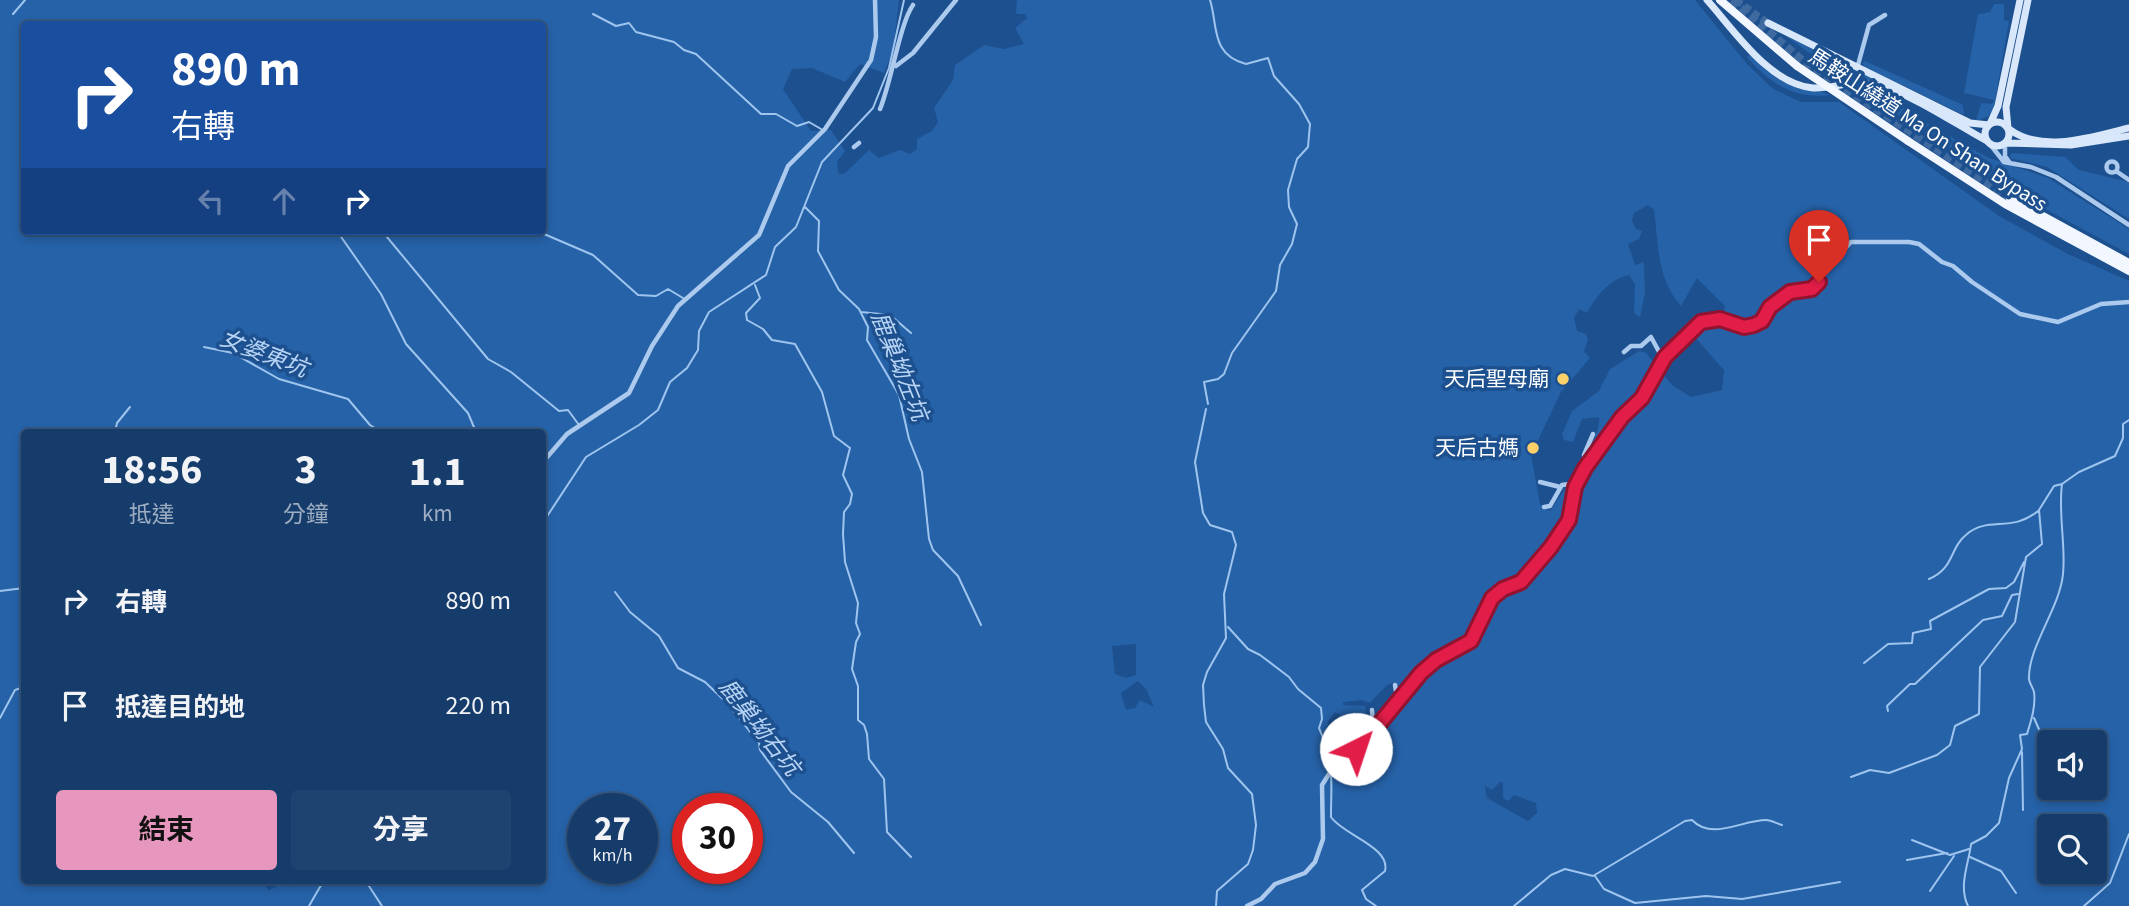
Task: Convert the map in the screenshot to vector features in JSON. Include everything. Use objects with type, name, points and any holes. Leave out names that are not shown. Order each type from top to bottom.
[{"type":"main road","points":[[1707,0],[1765,62],[1789,80],[1812,88],[1871,83],[1996,146],[2005,143],[2071,145],[2129,135]]},
{"type":"main road","name":"馬鞍山繞道 Ma On Shan Bypass","points":[[1720,0],[1797,66],[1921,150],[2005,204],[2129,271]]},
{"type":"main road","points":[[1988,142],[1985,134],[1998,106],[2020,0]]},
{"type":"main road","points":[[2005,143],[2008,128],[2007,101],[2028,0]]},
{"type":"main road","points":[[1768,23],[1794,38],[1858,65],[1974,125],[1999,122],[2021,138],[2052,141],[2079,139],[2129,128]]},
{"type":"main road","name":"馬鞍山繞道 Ma On Shan Bypass","points":[[2010,198],[2129,263]]},
{"type":"street","points":[[546,458],[567,434],[629,394],[652,346],[676,308],[759,235],[788,166],[825,129],[871,60],[876,37],[875,0]]},
{"type":"street","points":[[895,66],[913,53],[956,0]]},
{"type":"street","points":[[880,109],[895,66],[908,12],[913,5]]},
{"type":"street","points":[[1858,65],[1869,25],[1885,15]]},
{"type":"street","points":[[1988,142],[1999,158],[2056,177],[2129,225]]},
{"type":"street","points":[[2005,143],[2005,156],[2011,164]]},
{"type":"street","points":[[2116,171],[2129,180]]},
{"type":"street","points":[[1247,906],[1261,899],[1273,886],[1306,873],[1314,862],[1323,839],[1322,785],[1328,776],[1357,751],[1428,667],[1471,641],[1494,597],[1520,583],[1531,573],[1566,525],[1577,483],[1586,467],[1622,417],[1642,398],[1663,359],[1705,320],[1720,319],[1746,327],[1760,322],[1769,308],[1790,292],[1815,288],[1843,248],[1857,240],[1919,244],[1942,262],[1953,265],[2012,311],[2050,322],[2061,321],[2106,303],[2129,302]]},
{"type":"street","points":[[1623,352],[1631,346],[1641,346],[1651,337],[1663,359]]},
{"type":"street","points":[[1586,467],[1584,455],[1593,434]]},
{"type":"street","points":[[1540,482],[1561,487],[1577,483]]},
{"type":"street","points":[[1544,508],[1550,506],[1561,487]]},
{"type":"street","points":[[1395,685],[1398,702]]},
{"type":"street","points":[[1373,710],[1373,729]]},
{"type":"street","points":[[1355,733],[1357,751]]},
{"type":"shaded area","points":[[0,0],[899,0],[893,50],[884,73],[860,64],[845,82],[812,68],[792,69],[783,89],[811,131],[831,130],[845,151],[837,162],[839,174],[844,174],[869,150],[879,158],[900,150],[910,154],[917,149],[917,139],[932,131],[938,122],[934,108],[953,80],[955,65],[984,45],[1004,49],[1024,44],[1015,28],[1027,18],[1025,14],[1016,14],[1017,0],[1695,0],[1747,64],[1773,89],[1801,102],[1839,102],[1999,216],[2068,254],[2129,281],[2129,906],[0,906]],"holes":[[[1648,205],[1654,210],[1663,273],[1681,306],[1697,278],[1725,306],[1722,324],[1702,327],[1694,336],[1724,370],[1722,390],[1691,397],[1672,385],[1646,353],[1639,351],[1610,369],[1599,391],[1572,411],[1562,434],[1564,440],[1573,442],[1582,419],[1599,417],[1588,452],[1550,511],[1540,504],[1531,455],[1561,392],[1590,358],[1584,351],[1588,339],[1586,334],[1577,331],[1574,318],[1579,309],[1587,313],[1604,289],[1629,275],[1635,284],[1634,313],[1640,317],[1645,292],[1644,262],[1635,265],[1628,244],[1639,239],[1642,231],[1636,229],[1632,221],[1634,213]],[[1136,644],[1136,675],[1126,678],[1115,674],[1112,646]],[[1138,681],[1146,689],[1154,707],[1140,700],[1135,708],[1126,710],[1121,693]],[[1395,682],[1398,690],[1386,701],[1389,704],[1375,717],[1378,720],[1345,758],[1332,753],[1329,743],[1338,735],[1329,728],[1328,721],[1335,712],[1345,718],[1351,715],[1361,718],[1367,715],[1365,706],[1343,705],[1343,702],[1362,700],[1370,703],[1387,685]],[[1500,782],[1503,783],[1503,798],[1508,801],[1514,795],[1536,803],[1537,813],[1528,821],[1487,798],[1485,786],[1492,790]]]},
{"type":"shaded area","points":[[1994,4],[2004,4],[2004,20],[2009,21],[1994,107],[1989,116],[1976,121],[1981,103],[1992,104],[1994,100],[1964,93],[1978,14],[1990,12]]},
{"type":"shaded area","points":[[1787,37],[1883,84],[1867,80],[1847,80]]},
{"type":"shaded area","points":[[1752,53],[1773,74],[1830,95],[1805,95],[1784,88],[1765,75],[1747,57]]},
{"type":"shaded area","points":[[1865,61],[1963,105],[1964,115],[1865,67],[1862,63]]},
{"type":"shaded area","points":[[1855,86],[1869,86],[1889,93],[1917,118],[1987,157],[2048,178],[2129,229],[2129,254],[2014,192]]},
{"type":"shaded area","points":[[2011,153],[2065,157],[2079,170],[2129,182],[2129,219],[2047,167],[2010,158]]},
{"type":"waterway","points":[[13,14],[25,0]]},
{"type":"waterway","points":[[546,518],[586,457],[639,425],[658,410],[670,382],[687,368],[698,350],[699,331],[709,312],[766,275],[775,247],[796,227],[822,162],[873,108],[889,68],[904,0]]},
{"type":"waterway","points":[[1208,404],[1204,382],[1218,379],[1224,374],[1232,353],[1276,291],[1280,265],[1292,244],[1297,224],[1289,207],[1288,190],[1297,159],[1308,147],[1310,124],[1299,104],[1274,76],[1268,58],[1246,64],[1226,54],[1218,38],[1210,0]]},
{"type":"waterway","points":[[593,14],[616,26],[629,23],[636,32],[674,42],[684,50],[696,54],[761,114],[776,114],[797,126],[809,122],[821,129]]},
{"type":"waterway","name":"鹿巢坳左坑","points":[[805,207],[819,221],[818,251],[839,290],[859,309],[868,327],[867,340],[899,395],[909,439],[922,472],[929,539],[933,550],[958,576],[981,625]]},
{"type":"waterway","points":[[340,235],[381,294],[406,344],[468,413],[475,429]]},
{"type":"waterway","points":[[385,235],[488,359],[511,372],[559,411],[568,410],[579,425]]},
{"type":"waterway","points":[[546,235],[593,255],[638,295],[656,296],[668,289],[683,298]]},
{"type":"waterway","points":[[755,285],[760,298],[746,313],[747,320],[763,329],[772,340],[795,344],[822,392],[834,436],[850,448],[843,475],[852,494],[850,504],[844,512],[843,534],[845,562],[858,603],[856,623],[860,634],[856,642],[852,669],[858,686],[858,720],[864,725],[867,734],[869,759],[884,779],[887,832],[911,857]]},
{"type":"waterway","points":[[861,312],[890,315],[911,333]]},
{"type":"waterway","name":"女婆東坑","points":[[204,347],[233,353],[279,379],[348,399],[376,429]]},
{"type":"waterway","points":[[116,429],[117,423],[130,407]]},
{"type":"waterway","points":[[1206,409],[1195,462],[1203,513],[1210,525],[1232,532],[1236,545],[1224,594],[1226,638],[1207,672],[1203,685],[1206,722],[1223,749],[1228,768],[1252,794],[1256,825],[1248,864],[1217,891],[1216,906]]},
{"type":"waterway","points":[[1968,906],[1964,883],[1971,844],[1986,836],[1999,823],[2009,778],[2022,749],[2020,735],[2027,734],[2033,713],[2030,665],[2061,587],[2063,574],[2062,484],[2079,472],[2115,456],[2123,438],[2123,424],[2129,420]]},
{"type":"waterway","points":[[1851,777],[1870,770],[1889,773],[1937,755],[1950,745],[1955,726],[1979,714],[1980,667],[2015,622],[2026,557],[2042,544],[2039,510],[2054,486],[2062,484]]},
{"type":"waterway","points":[[1929,579],[1948,564],[1957,545],[1975,529],[2019,521],[2038,511]]},
{"type":"waterway","points":[[1864,663],[1888,644],[1912,643],[1913,633],[1931,629],[1930,621],[1989,589],[2006,588],[2014,582],[2024,562]]},
{"type":"waterway","points":[[0,591],[21,588]]},
{"type":"waterway","name":"鹿巢坳右坑","points":[[615,592],[630,612],[659,636],[678,668],[705,682],[727,703],[759,743],[760,750],[791,792],[828,822],[854,853]]},
{"type":"waterway","points":[[1888,711],[1887,706],[1910,684],[1915,684],[1983,620],[2002,616],[2012,595],[2018,594]]},
{"type":"waterway","points":[[1228,627],[1248,649],[1289,677],[1298,689],[1321,708],[1319,728],[1328,752],[1331,772],[1331,817],[1345,830],[1374,848],[1385,863],[1385,871],[1362,890],[1366,899],[1376,906]]},
{"type":"waterway","points":[[0,718],[15,690],[21,688]]},
{"type":"waterway","points":[[2034,718],[2039,730]]},
{"type":"waterway","points":[[2022,752],[2023,810]]},
{"type":"waterway","points":[[1514,906],[1551,875],[1565,869],[1593,876],[1685,821],[1692,820],[1709,829],[1766,820],[1782,825]]},
{"type":"waterway","points":[[2084,906],[2110,883],[2129,834]]},
{"type":"waterway","points":[[1912,840],[1950,855],[1969,849]]},
{"type":"waterway","points":[[1907,860],[1947,853]]},
{"type":"waterway","points":[[1930,891],[1954,856]]},
{"type":"waterway","points":[[1970,857],[2001,871],[2016,893]]},
{"type":"waterway","points":[[1595,876],[1604,889],[1635,903],[1706,896],[1742,899],[1840,882]]},
{"type":"waterway","points":[[309,906],[322,884]]},
{"type":"waterway","points":[[368,884],[382,906]]},
{"type":"tunnel","points":[[1732,0],[1802,60],[2010,198]]},
{"type":"tunnel","points":[[1736,0],[1768,23]]},
{"type":"place","name":"天后聖母廟","points":[[1563,379]]},
{"type":"place","name":"天后古媽","points":[[1533,448]]},
{"type":"route","points":[[1356,749],[1357,751],[1374,727],[1426,668],[1471,641],[1492,598],[1503,589],[1520,583],[1531,573],[1566,525],[1572,511],[1576,484],[1593,456],[1625,414],[1642,398],[1658,365],[1665,357],[1701,322],[1720,319],[1749,327],[1762,321],[1770,307],[1790,292],[1812,289],[1819,282]]}]
